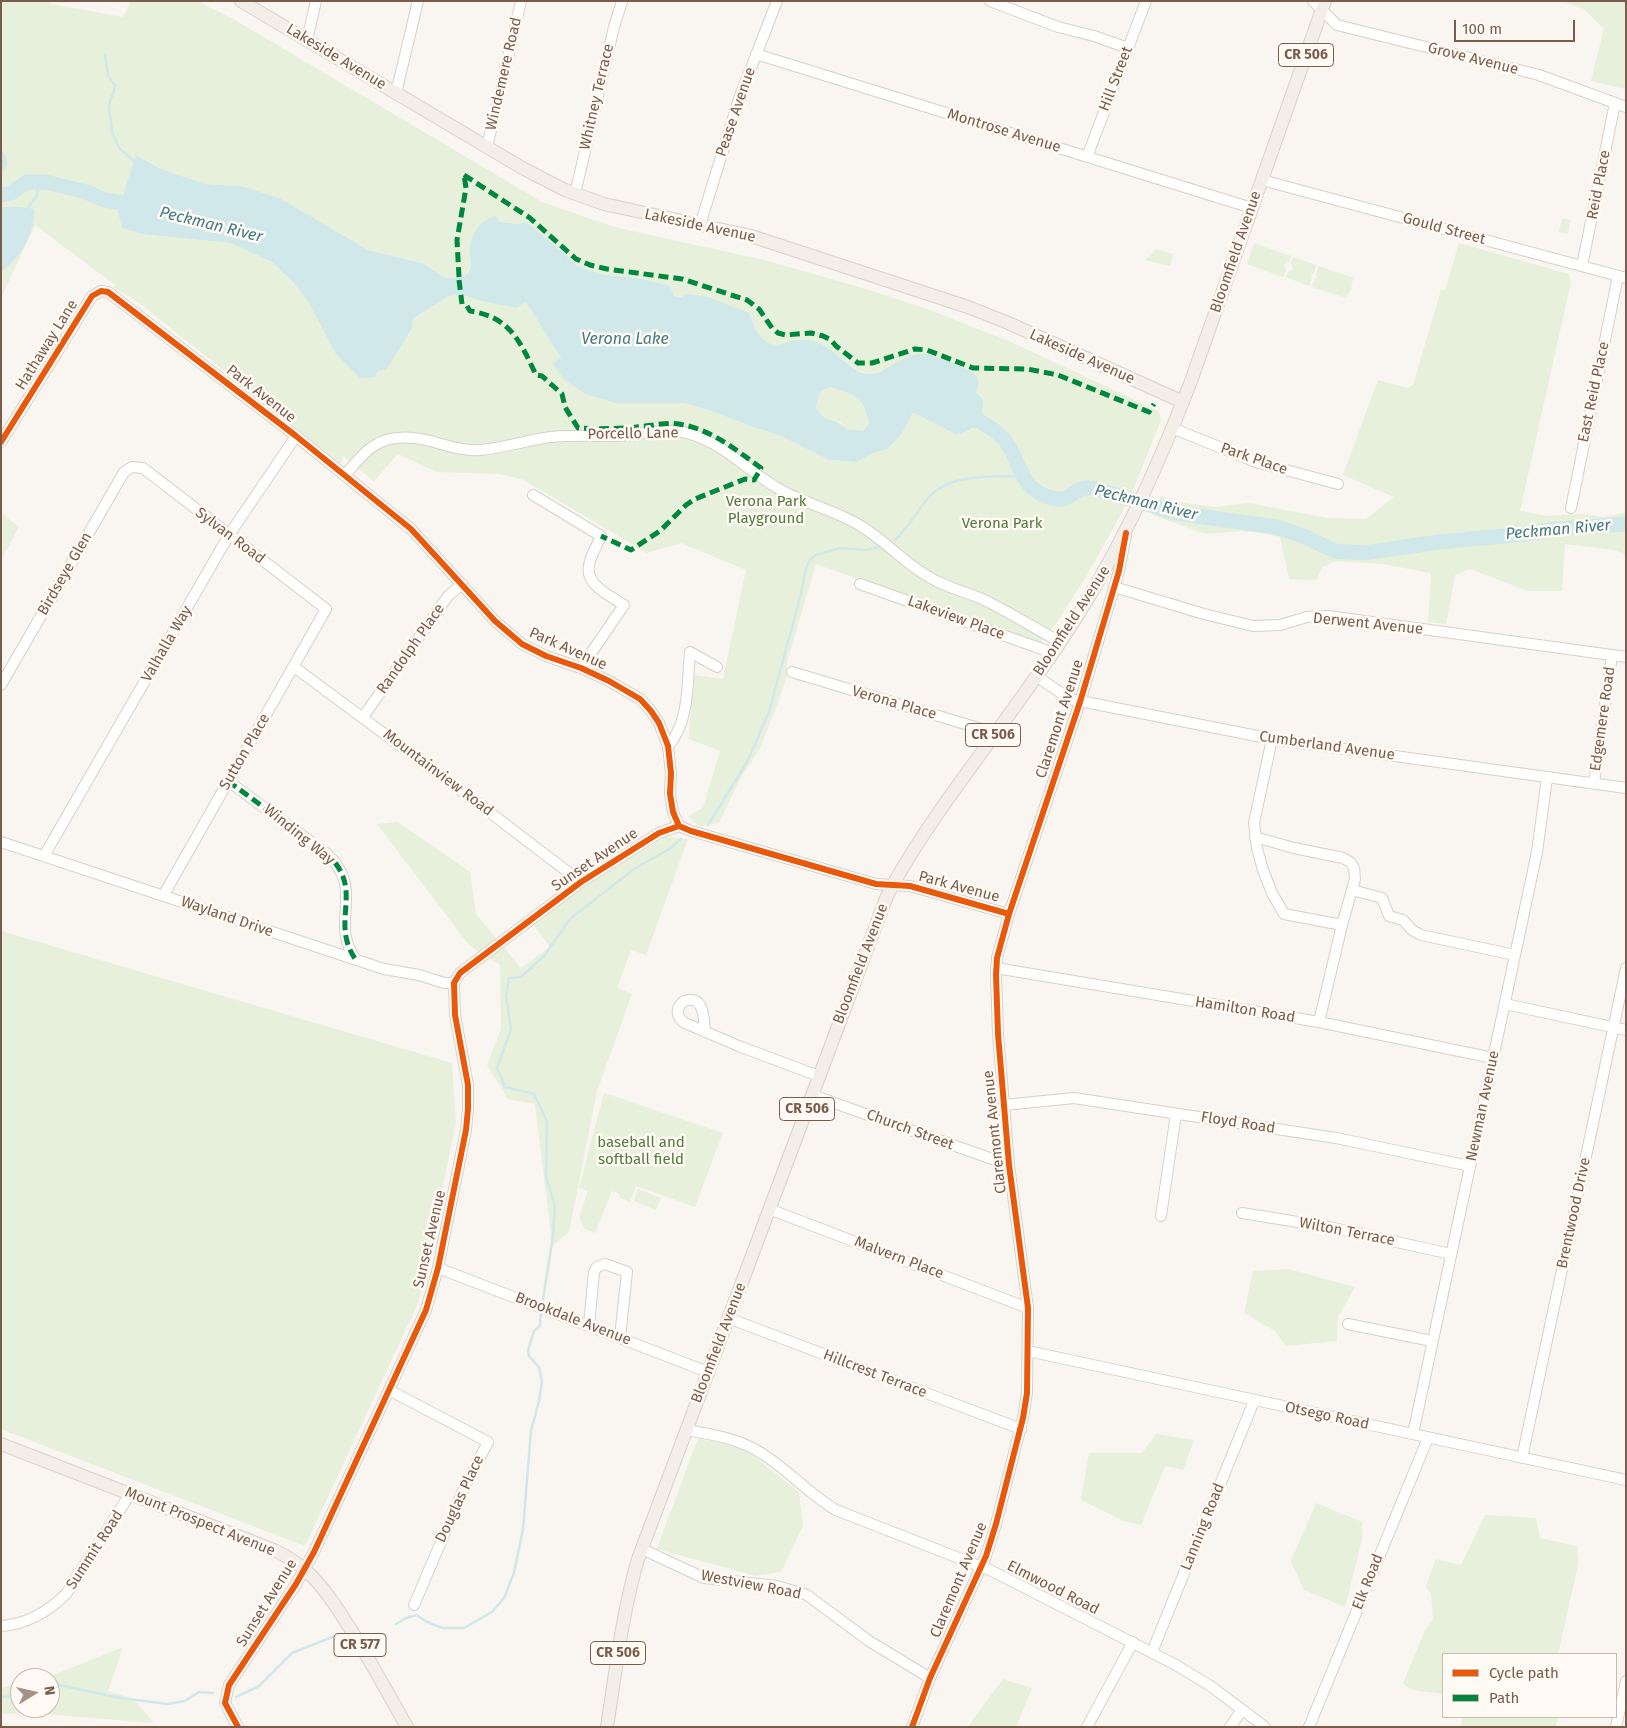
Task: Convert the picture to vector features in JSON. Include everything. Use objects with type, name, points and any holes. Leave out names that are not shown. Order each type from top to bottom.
[{"type":"main road","name":"Lakeside Avenue","points":[[241,1],[487,147],[546,181],[575,194],[625,209],[752,236],[968,307],[1006,322],[1183,402]]},
{"type":"main road","name":"Bloomfield Avenue","points":[[607,1727],[622,1623],[630,1585],[870,937],[892,885],[920,838],[1056,648],[1126,533],[1183,402],[1262,180],[1320,4]]},
{"type":"main road","name":"Mount Prospect Avenue","points":[[1,1444],[272,1549],[304,1569],[317,1582],[340,1612],[376,1670],[407,1727]]},
{"type":"street","points":[[307,40],[316,1]]},
{"type":"street","points":[[396,93],[418,1]]},
{"type":"street","name":"Windemere Road","points":[[487,147],[521,1]]},
{"type":"street","name":"Whitney Terrace","points":[[575,194],[614,27],[622,1]]},
{"type":"street","name":"Pease Avenue","points":[[700,225],[739,99],[777,1]]},
{"type":"street","points":[[990,1],[1058,27],[1094,36],[1128,48]]},
{"type":"street","name":"Hill Street","points":[[1087,157],[1146,1]]},
{"type":"street","name":"Grove Avenue","points":[[1320,4],[1337,25],[1539,75],[1626,107]]},
{"type":"street","name":"Montrose Avenue","points":[[756,54],[1252,208]]},
{"type":"street","name":"Reid Place","points":[[1582,266],[1615,103]]},
{"type":"street","name":"Gould Street","points":[[1262,180],[1622,277]]},
{"type":"street","name":"East Reid Place","points":[[1571,508],[1622,277]]},
{"type":"street","name":"Park Avenue","points":[[100,291],[112,294],[296,436],[411,529],[495,621],[522,644],[546,656],[609,680],[640,699],[659,723],[668,746],[671,773],[670,794],[673,812],[679,826],[876,884],[910,886],[1009,914]]},
{"type":"street","name":"Hathaway Lane","points":[[1,442],[92,296],[100,291]]},
{"type":"street","name":"Park Place","points":[[1172,428],[1256,462],[1338,484]]},
{"type":"street","name":"Porcello Lane","points":[[345,475],[372,447],[391,438],[422,439],[455,449],[479,450],[550,437],[579,435],[612,436],[668,431],[687,433],[706,439],[722,448],[779,489],[842,516],[860,526],[887,543],[918,571],[932,579],[991,604],[1056,648]]},
{"type":"street","name":"Valhalla Way","points":[[44,856],[229,535],[296,436]]},
{"type":"street","name":"Sylvan Road","points":[[132,467],[142,468],[326,609]]},
{"type":"street","name":"Birdseye Glen","points":[[1,685],[124,472],[132,467]]},
{"type":"street","points":[[533,495],[601,536],[588,566],[592,581],[599,589],[624,605],[581,668]]},
{"type":"street","name":"Claremont Avenue","points":[[912,1727],[930,1678],[981,1566],[996,1524],[1021,1429],[1027,1393],[1028,1308],[1009,1165],[998,1034],[996,968],[999,948],[1009,914],[1080,702],[1119,571],[1126,533]]},
{"type":"street","name":"Randolph Place","points":[[362,717],[448,596],[462,584]]},
{"type":"street","name":"Lakeview Place","points":[[860,584],[1056,648]]},
{"type":"street","name":"Derwent Avenue","points":[[1114,587],[1253,626],[1272,626],[1307,617],[1328,616],[1626,657]]},
{"type":"street","name":"Sutton Place","points":[[163,896],[326,609]]},
{"type":"street","points":[[668,746],[674,740],[685,709],[690,652],[717,667]]},
{"type":"street","name":"Edgemere Road","points":[[1594,784],[1612,655]]},
{"type":"street","name":"Mountainview Road","points":[[294,667],[581,882]]},
{"type":"street","name":"Verona Place","points":[[792,672],[995,733]]},
{"type":"street","name":"Cumberland Avenue","points":[[1036,676],[1070,699],[1080,702],[1272,739],[1626,788]]},
{"type":"street","points":[[1272,739],[1254,823],[1255,837],[1267,881],[1284,914],[1342,925]]},
{"type":"street","name":"Newman Avenue","points":[[1413,1434],[1537,852],[1547,778]]},
{"type":"street","name":"Winding Way","points":[[228,780],[326,853],[335,862],[342,874],[346,888],[344,934],[348,948],[356,960]]},
{"type":"street","name":"Sunset Avenue","points":[[238,1727],[225,1703],[227,1690],[296,1584],[314,1552],[426,1310],[438,1268],[466,1130],[468,1109],[468,1084],[450,983],[460,973],[581,882],[659,833],[679,826]]},
{"type":"street","points":[[1255,837],[1347,859],[1352,864],[1355,872],[1319,1022]]},
{"type":"street","name":"Wayland Drive","points":[[1,842],[384,969],[450,983]]},
{"type":"street","points":[[1352,890],[1382,898],[1388,916],[1403,920],[1412,930],[1422,935],[1515,955]]},
{"type":"street","name":"Hamilton Road","points":[[996,968],[1319,1022],[1493,1058]]},
{"type":"street","name":"Brentwood Drive","points":[[1522,1458],[1626,968]]},
{"type":"street","points":[[1505,1004],[1626,1030]]},
{"type":"street","points":[[705,1032],[819,1076]]},
{"type":"street","name":"Church Street","points":[[812,1095],[1009,1165]]},
{"type":"street","name":"Floyd Road","points":[[1004,1105],[1074,1098],[1336,1138],[1470,1166]]},
{"type":"street","points":[[1161,1216],[1176,1114]]},
{"type":"street","name":"Malvern Place","points":[[769,1209],[1028,1308]]},
{"type":"street","name":"Wilton Terrace","points":[[1242,1213],[1329,1227],[1451,1254]]},
{"type":"street","points":[[589,1326],[594,1272],[597,1267],[605,1264],[627,1272],[620,1337]]},
{"type":"street","name":"Brookdale Avenue","points":[[438,1268],[708,1372]]},
{"type":"street","name":"Hillcrest Terrace","points":[[728,1318],[1021,1429]]},
{"type":"street","points":[[1348,1324],[1432,1341]]},
{"type":"street","name":"Otsego Road","points":[[1028,1352],[1626,1480]]},
{"type":"street","name":"Douglas Place","points":[[389,1390],[488,1442],[464,1488],[414,1605]]},
{"type":"street","name":"Lanning Road","points":[[1152,1652],[1254,1401]]},
{"type":"street","name":"Elmwood Road","points":[[687,1430],[731,1439],[748,1445],[773,1461],[818,1499],[836,1510],[981,1566],[1133,1642],[1194,1676],[1265,1727]]},
{"type":"street","name":"Elk Road","points":[[1309,1727],[1428,1438]]},
{"type":"street","name":"Summit Road","points":[[1,1626],[35,1618],[52,1608],[66,1594],[130,1494]]},
{"type":"street","name":"Westview Road","points":[[642,1549],[704,1578],[776,1586],[808,1595],[869,1641],[930,1678]]},
{"type":"street","points":[[1087,1727],[1133,1642]]},
{"type":"street","points":[[1616,1727],[1626,1681]]},
{"type":"street","points":[[1230,1727],[1242,1710]]},
{"type":"green space","name":"Verona Park","points":[[1,1],[51,1],[51,4],[123,17],[131,1],[197,1],[235,20],[542,202],[614,227],[768,261],[863,288],[930,310],[1011,342],[1159,411],[1161,420],[1135,485],[1120,516],[1087,575],[1057,622],[1040,644],[816,564],[786,666],[789,669],[760,748],[739,781],[719,823],[699,826],[688,816],[703,808],[720,751],[689,739],[693,675],[723,679],[746,570],[681,543],[647,553],[524,480],[499,474],[437,472],[398,454],[374,481],[343,456],[341,464],[138,302],[114,288],[115,285],[35,225],[1,298]],"holes":[[[137,155],[163,170],[206,184],[241,186],[324,225],[368,250],[422,263],[446,278],[464,277],[467,274],[471,259],[470,247],[496,216],[500,222],[518,224],[527,222],[578,266],[600,274],[643,279],[670,286],[673,296],[749,313],[756,330],[762,338],[771,344],[778,346],[787,342],[837,355],[850,368],[871,374],[884,370],[904,358],[932,354],[979,383],[976,392],[982,396],[983,409],[981,416],[975,427],[970,431],[957,435],[913,411],[901,435],[886,450],[873,453],[856,462],[829,460],[779,435],[684,403],[616,403],[552,365],[561,358],[526,302],[516,308],[481,301],[463,295],[448,296],[413,320],[378,371],[309,303],[293,282],[272,262],[230,243],[141,234],[122,228]]]},
{"type":"green space","points":[[1560,1],[1626,1],[1625,89],[1591,81],[1604,29],[1584,9]]},
{"type":"green space","points":[[1562,218],[1571,220],[1568,234],[1559,232]]},
{"type":"green space","points":[[1254,243],[1291,256],[1289,262],[1284,265],[1286,271],[1283,277],[1247,264]]},
{"type":"green space","points":[[1459,243],[1569,274],[1571,282],[1520,511],[1548,516],[1582,514],[1604,517],[1624,513],[1626,507],[1626,555],[1615,550],[1565,544],[1562,591],[1528,591],[1470,569],[1455,575],[1446,624],[1428,622],[1431,573],[1383,564],[1336,561],[1322,567],[1317,580],[1289,579],[1280,537],[1241,531],[1206,534],[1152,515],[1161,496],[1176,502],[1217,507],[1249,503],[1327,518],[1366,519],[1394,497],[1343,475],[1378,380],[1408,388],[1413,385],[1441,290],[1445,290]]},
{"type":"green space","points":[[1156,249],[1173,254],[1170,266],[1145,260]]},
{"type":"green space","points":[[1293,257],[1316,265],[1314,273],[1311,275],[1312,278],[1309,286],[1286,277],[1288,272],[1293,269],[1291,263]]},
{"type":"green space","points":[[1319,266],[1353,278],[1351,289],[1346,298],[1312,287],[1314,279],[1317,277],[1316,274]]},
{"type":"green space","points":[[830,387],[851,394],[860,401],[869,422],[864,432],[846,429],[841,423],[827,420],[820,414],[816,407],[820,392]]},
{"type":"green space","points":[[1,513],[19,527],[1,560]]},
{"type":"green space","points":[[398,822],[470,872],[476,914],[521,968],[550,947],[534,925],[588,884],[665,837],[688,839],[646,955],[631,950],[617,988],[632,994],[597,1091],[569,1232],[550,1247],[551,1233],[535,1104],[508,1099],[487,1065],[501,1029],[500,965],[469,945],[377,824]]},
{"type":"green space","points":[[1,931],[452,1063],[456,1123],[419,1301],[305,1546],[1,1429]]},
{"type":"green space","name":"baseball and softball field","points":[[604,1093],[723,1133],[695,1207],[636,1186],[630,1202],[619,1197],[620,1194],[612,1191],[595,1233],[585,1229],[579,1217],[588,1191],[579,1188]]},
{"type":"green space","points":[[638,1189],[661,1198],[656,1210],[634,1201]]},
{"type":"green space","points":[[1288,1269],[1355,1287],[1338,1317],[1337,1341],[1286,1346],[1275,1331],[1244,1313],[1253,1271]]},
{"type":"green space","points":[[1156,1434],[1194,1440],[1183,1470],[1165,1466],[1141,1525],[1124,1521],[1081,1500],[1089,1453],[1142,1453]]},
{"type":"green space","points":[[698,1438],[733,1446],[751,1454],[799,1492],[803,1526],[781,1572],[756,1576],[657,1549]]},
{"type":"green space","points":[[1316,1503],[1362,1522],[1362,1539],[1345,1607],[1304,1590],[1291,1561]]},
{"type":"green space","points":[[1485,1515],[1536,1518],[1540,1538],[1577,1546],[1579,1561],[1558,1653],[1442,1653],[1442,1694],[1413,1690],[1403,1684],[1425,1630],[1433,1618],[1431,1594],[1426,1586],[1436,1559],[1461,1565]]},
{"type":"green space","points":[[123,1647],[108,1691],[133,1699],[154,1723],[60,1715],[60,1672]]},
{"type":"green space","points":[[1003,1679],[1032,1688],[1016,1727],[969,1727],[971,1722]]},
{"type":"green space","points":[[10,1686],[10,1714],[1,1714],[1,1688]]},
{"type":"green space","points":[[1463,1718],[1559,1718],[1555,1727],[1460,1727]]},
{"type":"water","points":[[1,149],[7,164],[1,172]]},
{"type":"water","name":"Verona Lake","points":[[136,155],[163,170],[206,184],[241,186],[279,198],[368,250],[422,263],[446,278],[464,277],[467,273],[470,266],[471,242],[478,227],[486,220],[496,216],[500,222],[518,224],[527,222],[578,266],[600,274],[643,279],[670,286],[674,296],[681,298],[686,294],[708,297],[749,313],[756,330],[762,338],[771,344],[778,346],[802,340],[817,342],[831,350],[853,368],[866,374],[882,371],[902,359],[918,354],[939,357],[971,371],[976,376],[979,383],[976,392],[983,402],[983,415],[985,419],[980,428],[977,427],[957,435],[913,412],[901,435],[886,450],[873,453],[856,462],[829,460],[779,435],[684,403],[616,403],[585,394],[565,380],[552,364],[561,358],[526,302],[516,308],[481,301],[463,295],[449,296],[413,319],[412,328],[387,369],[378,371],[375,377],[360,378],[336,354],[309,303],[293,282],[272,262],[230,243],[141,234],[122,228],[118,211]],"holes":[[[830,387],[851,394],[860,401],[869,422],[864,431],[846,429],[842,425],[823,417],[816,407],[820,392]]]},
{"type":"water","points":[[1,207],[34,209],[32,227],[20,252],[1,272]]},
{"type":"waterway","points":[[105,54],[108,76],[115,85],[109,107],[112,132],[120,149],[135,162]]},
{"type":"waterway","name":"Peckman River","points":[[1,195],[11,193],[27,182],[46,182],[86,192],[105,200],[141,206]]},
{"type":"waterway","points":[[28,208],[37,195],[39,182]]},
{"type":"waterway","name":"Peckman River","points":[[964,412],[1003,438],[1028,483],[1034,490],[1044,495],[1061,499],[1081,489],[1092,488],[1177,513],[1276,527],[1301,535],[1335,551],[1364,553],[1439,542],[1525,534],[1556,529],[1626,524]]},
{"type":"waterway","points":[[895,540],[929,497],[938,489],[960,480],[972,478],[1022,476]]},
{"type":"waterway","points":[[708,825],[748,760],[769,712],[801,594],[806,568],[810,560],[816,555],[840,548],[867,550],[882,546]]},
{"type":"waterway","points":[[542,1306],[553,1236],[555,1206],[546,1176],[547,1122],[534,1094],[505,1087],[497,1068],[511,1029],[506,996],[509,978],[521,977],[544,956],[570,919],[634,869],[671,848],[681,839]]},
{"type":"waterway","points":[[396,1624],[406,1618],[417,1615],[425,1621],[442,1628],[464,1628],[492,1612],[504,1598],[514,1573],[523,1529],[531,1431],[542,1382],[539,1367],[529,1356],[528,1350],[534,1331],[540,1326],[541,1311]]},
{"type":"waterway","points":[[236,1697],[259,1686],[292,1653],[340,1634]]},
{"type":"waterway","points":[[60,1685],[115,1697],[167,1704],[185,1701],[199,1692],[213,1693]]},
{"type":"waterway","points":[[1,1697],[10,1697]]},
{"type":"marked path","points":[[464,175],[530,218],[576,259],[607,269],[682,279],[747,300],[759,309],[772,328],[778,333],[785,335],[811,333],[823,336],[831,340],[858,363],[872,363],[915,349],[927,350],[973,368],[1027,369],[1058,375],[1149,412],[1154,404]]},
{"type":"marked path","points":[[459,277],[457,240],[466,188],[464,175]]},
{"type":"marked path","points":[[459,280],[462,304]]},
{"type":"marked path","points":[[467,306],[470,311],[495,319],[512,332],[519,341],[536,375],[542,376],[562,394],[565,407],[578,428],[642,427],[679,424],[702,430],[712,435],[733,447],[761,468],[754,480],[745,479],[695,499],[686,505],[660,531],[631,550],[601,536]]},
{"type":"marked path","points":[[228,781],[326,853],[338,867],[344,880],[346,893],[345,932],[348,946],[356,960]]},
{"type":"cycle path","points":[[1,442],[92,296],[101,291],[108,292],[296,436],[411,529],[495,621],[522,644],[546,656],[581,668],[609,681],[640,699],[659,723],[668,746],[671,773],[670,794],[673,812],[679,826],[876,884],[910,886],[1009,914]]},
{"type":"cycle path","points":[[912,1727],[930,1678],[986,1556],[1023,1418],[1027,1393],[1028,1308],[1009,1165],[998,1034],[997,958],[1009,914],[1080,702],[1119,571],[1126,533]]},
{"type":"cycle path","points":[[238,1727],[225,1703],[229,1685],[296,1584],[314,1552],[426,1310],[438,1268],[466,1130],[468,1109],[468,1085],[455,1015],[454,983],[460,973],[581,882],[659,833],[679,826]]},
{"type":"park label","name":"Verona Park Playground","points":[[766,510]]}]
